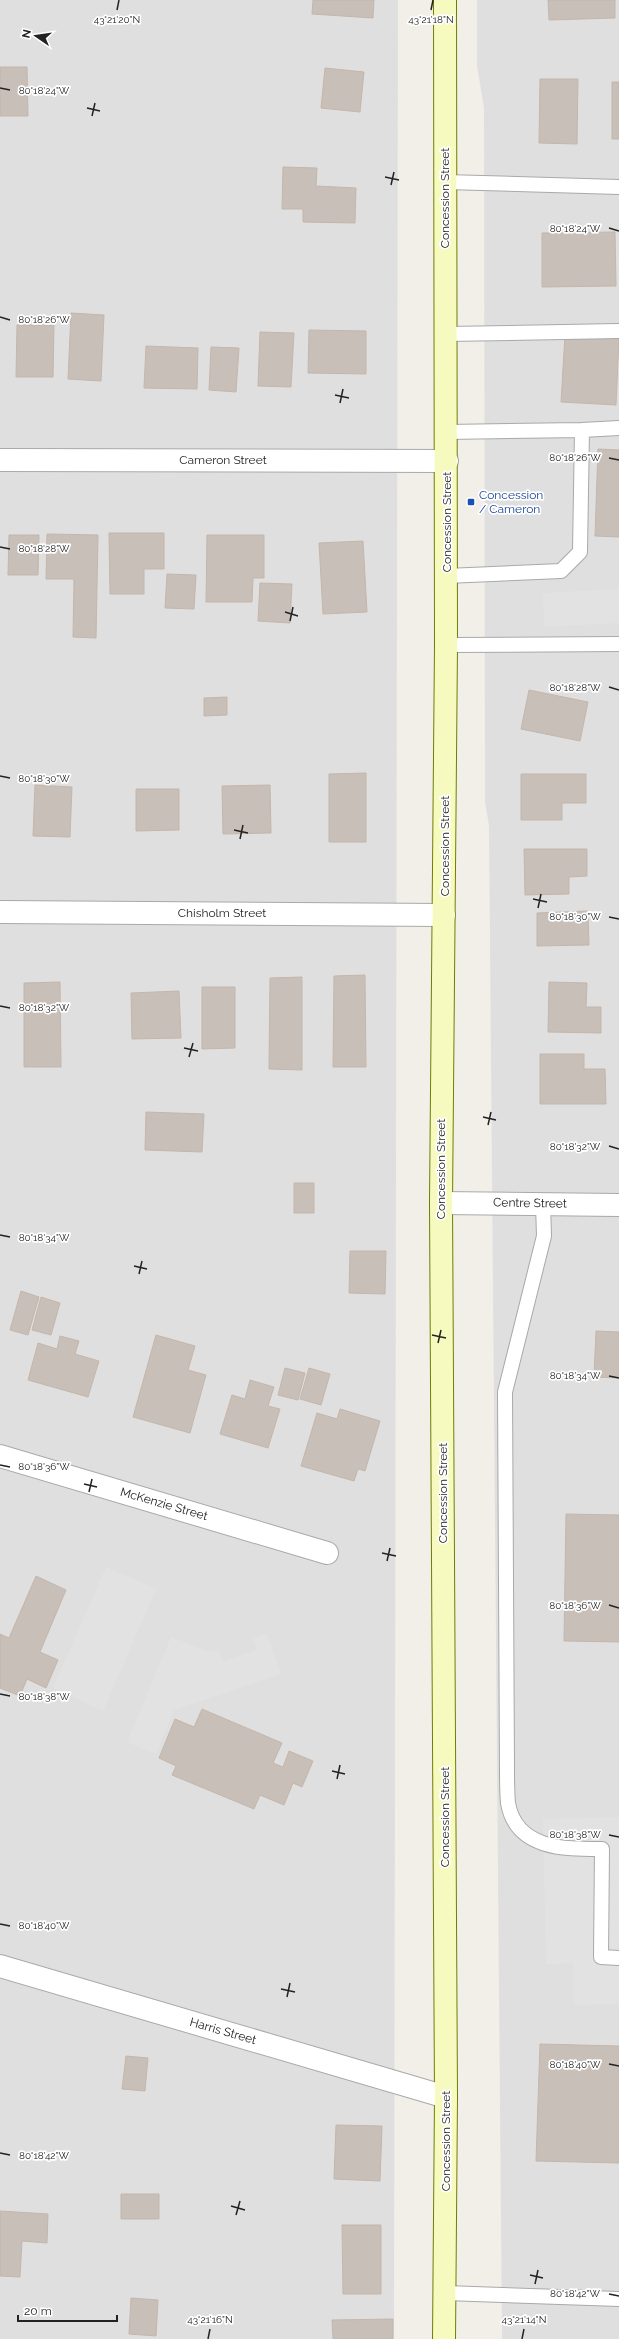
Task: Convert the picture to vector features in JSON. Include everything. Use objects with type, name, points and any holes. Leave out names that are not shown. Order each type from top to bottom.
[{"type":"main road","name":"Concession Street","points":[[444,2339],[446,2097],[441,1202],[447,461],[444,182],[445,0]]},
{"type":"street","name":"Cameron Street","points":[[0,460],[447,461]]},
{"type":"street","name":"Chisholm Street","points":[[0,912],[444,915]]},
{"type":"street","name":"Centre Street","points":[[441,1202],[619,1205]]},
{"type":"street","name":"McKenzie Street","points":[[0,1456],[327,1553]]},
{"type":"street","name":"Harris Street","points":[[0,1966],[446,2097]]},
{"type":"lane","points":[[444,182],[619,187]]},
{"type":"lane","points":[[446,334],[619,331]]},
{"type":"lane","points":[[446,432],[619,428]]},
{"type":"lane","points":[[446,576],[561,571],[580,552],[582,430]]},
{"type":"lane","points":[[446,645],[619,644]]},
{"type":"lane","points":[[543,1204],[544,1236],[505,1392],[506,1761],[508,1805],[518,1828],[533,1840],[562,1849],[602,1849],[601,1957],[619,1958]]},
{"type":"lane","points":[[445,2292],[619,2299]]},
{"type":"shaded area","points":[[0,0],[398,0],[394,2339],[0,2339]]},
{"type":"shaded area","points":[[477,0],[619,0],[619,2339],[502,2339],[489,825],[485,802],[484,108],[477,66]]},
{"type":"shaded area","points":[[619,589],[619,623],[544,627],[543,593]]},
{"type":"shaded area","points":[[106,1567],[156,1589],[103,1711],[53,1688]]},
{"type":"shaded area","points":[[267,1633],[281,1674],[174,1710],[156,1754],[127,1742],[171,1637],[209,1652],[219,1649],[223,1661],[257,1650],[253,1638]]},
{"type":"shaded area","points":[[619,1817],[619,2004],[574,2005],[573,1963],[546,1964],[543,1819]]},
{"type":"building","points":[[313,0],[374,0],[373,18],[312,14]]},
{"type":"building","points":[[548,0],[615,0],[615,18],[549,20]]},
{"type":"building","points":[[0,67],[27,67],[28,116],[0,116]]},
{"type":"building","points":[[325,68],[364,72],[360,112],[321,108]]},
{"type":"building","points":[[540,79],[578,79],[577,144],[539,143]]},
{"type":"building","points":[[612,82],[619,82],[619,139],[612,139]]},
{"type":"building","points":[[283,167],[317,168],[316,186],[356,188],[355,223],[303,222],[303,209],[282,209]]},
{"type":"building","points":[[615,232],[616,286],[542,287],[542,233]]},
{"type":"building","points":[[71,313],[104,315],[101,381],[68,379]]},
{"type":"building","points":[[17,325],[54,325],[53,377],[16,377]]},
{"type":"building","points":[[309,330],[366,331],[366,374],[308,373]]},
{"type":"building","points":[[260,332],[294,333],[291,387],[258,386]]},
{"type":"building","points":[[565,335],[619,338],[616,405],[561,402]]},
{"type":"building","points":[[146,346],[198,348],[197,389],[144,388]]},
{"type":"building","points":[[211,347],[239,348],[236,392],[209,390]]},
{"type":"building","points":[[598,449],[619,450],[619,537],[595,536]]},
{"type":"building","points":[[109,533],[164,533],[164,569],[144,569],[144,594],[110,594]]},
{"type":"building","points":[[47,534],[98,535],[96,638],[73,637],[74,579],[46,579]]},
{"type":"building","points":[[9,535],[39,535],[38,575],[8,575]]},
{"type":"building","points":[[207,535],[264,535],[264,578],[253,578],[252,602],[206,602]]},
{"type":"building","points":[[363,541],[367,612],[323,614],[319,543]]},
{"type":"building","points":[[167,574],[196,575],[194,609],[165,608]]},
{"type":"building","points":[[260,583],[292,584],[290,623],[258,621]]},
{"type":"building","points":[[529,690],[588,702],[580,741],[521,729]]},
{"type":"building","points":[[227,697],[227,715],[204,716],[204,698]]},
{"type":"building","points":[[366,773],[366,842],[329,842],[329,774]]},
{"type":"building","points":[[521,774],[586,774],[586,803],[562,803],[562,820],[521,820]]},
{"type":"building","points":[[35,785],[72,787],[70,837],[33,836]]},
{"type":"building","points":[[270,785],[271,833],[223,834],[222,786]]},
{"type":"building","points":[[136,789],[179,789],[179,830],[136,831]]},
{"type":"building","points":[[524,849],[587,849],[587,876],[569,877],[569,894],[525,895]]},
{"type":"building","points":[[588,911],[589,945],[537,946],[537,913]]},
{"type":"building","points":[[365,975],[366,1067],[333,1067],[334,976]]},
{"type":"building","points":[[302,977],[302,1070],[269,1069],[270,978]]},
{"type":"building","points":[[60,982],[61,1067],[24,1067],[24,983]]},
{"type":"building","points":[[549,982],[587,983],[586,1007],[601,1007],[601,1033],[548,1032]]},
{"type":"building","points":[[202,987],[235,987],[235,1048],[202,1049]]},
{"type":"building","points":[[179,991],[181,1038],[132,1039],[131,993]]},
{"type":"building","points":[[540,1054],[584,1054],[584,1069],[605,1069],[606,1104],[540,1104]]},
{"type":"building","points":[[146,1112],[204,1114],[202,1152],[145,1150]]},
{"type":"building","points":[[294,1183],[314,1183],[314,1213],[294,1213]]},
{"type":"building","points":[[350,1251],[386,1251],[385,1294],[349,1293]]},
{"type":"building","points":[[21,1291],[39,1297],[28,1335],[10,1330]]},
{"type":"building","points":[[41,1297],[60,1303],[51,1335],[32,1330]]},
{"type":"building","points":[[596,1331],[619,1332],[619,1378],[594,1377]]},
{"type":"building","points":[[156,1335],[195,1346],[188,1370],[206,1375],[190,1433],[133,1417]]},
{"type":"building","points":[[60,1336],[79,1341],[75,1354],[99,1361],[88,1397],[28,1380],[38,1343],[57,1349]]},
{"type":"building","points":[[285,1368],[305,1373],[298,1400],[278,1395]]},
{"type":"building","points":[[309,1368],[330,1374],[321,1405],[300,1399]]},
{"type":"building","points":[[250,1380],[274,1387],[268,1406],[280,1409],[268,1448],[220,1434],[232,1395],[245,1399]]},
{"type":"building","points":[[340,1409],[380,1421],[365,1471],[358,1469],[354,1481],[301,1466],[317,1413],[337,1419]]},
{"type":"building","points":[[566,1514],[619,1515],[619,1642],[564,1641]]},
{"type":"building","points":[[36,1576],[66,1590],[40,1652],[58,1660],[46,1688],[27,1679],[20,1696],[0,1688],[0,1634],[9,1638]]},
{"type":"building","points":[[202,1709],[282,1743],[273,1763],[283,1767],[289,1751],[313,1761],[302,1787],[293,1783],[284,1805],[260,1795],[254,1809],[172,1775],[176,1766],[159,1758],[175,1719],[194,1727]]},
{"type":"building","points":[[540,2044],[619,2046],[619,2163],[536,2161]]},
{"type":"building","points":[[126,2056],[148,2058],[145,2091],[122,2089]]},
{"type":"building","points":[[336,2125],[382,2126],[380,2181],[334,2179]]},
{"type":"building","points":[[121,2194],[159,2194],[159,2219],[121,2219]]},
{"type":"building","points":[[0,2211],[48,2214],[47,2243],[22,2241],[20,2277],[0,2276]]},
{"type":"building","points":[[342,2225],[381,2225],[381,2294],[343,2294]]},
{"type":"building","points":[[131,2298],[158,2300],[156,2336],[129,2334]]},
{"type":"building","points":[[393,2319],[393,2339],[333,2339],[332,2320]]},
{"type":"place","name":"Concession / Cameron","points":[[471,502]]}]
